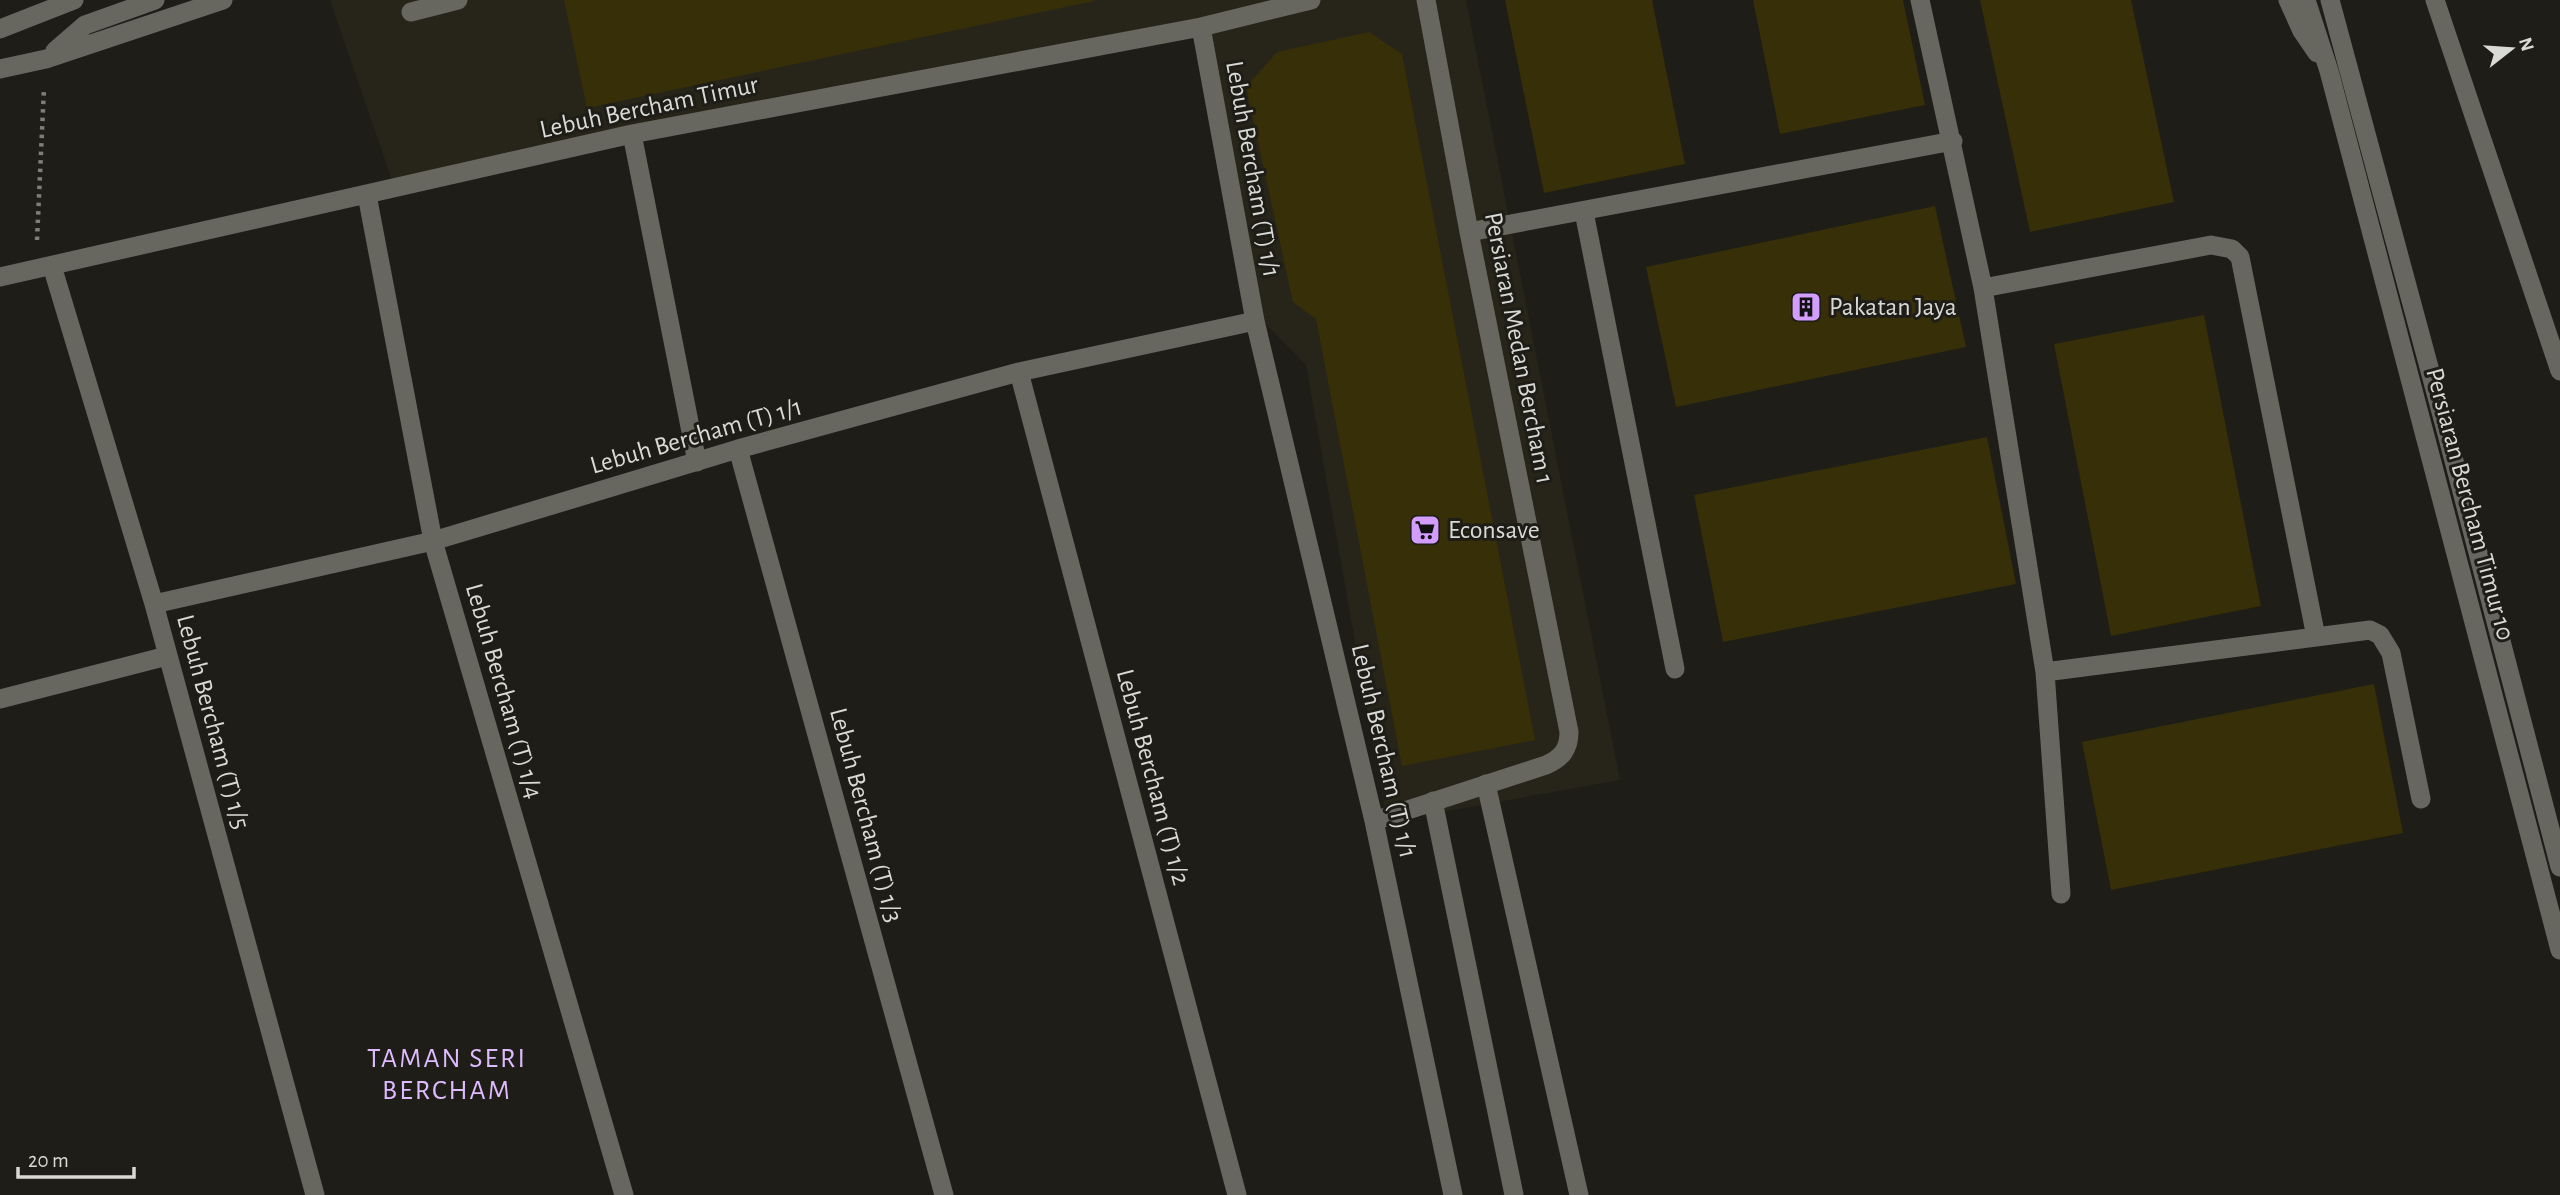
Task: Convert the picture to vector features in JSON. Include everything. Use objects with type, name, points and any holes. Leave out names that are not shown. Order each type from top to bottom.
[{"type":"street","points":[[0,29],[74,0]]},
{"type":"street","points":[[46,59],[85,25],[155,0]]},
{"type":"street","points":[[0,69],[46,59],[223,0]]},
{"type":"street","points":[[411,12],[458,0]]},
{"type":"street","name":"Lebuh Bercham Timur","points":[[0,277],[632,134],[1201,27],[1311,0]]},
{"type":"street","name":"Persiaran Medan Bercham 1","points":[[1374,821],[1556,761],[1565,753],[1569,743],[1426,0]]},
{"type":"street","points":[[1920,0],[1953,141],[1983,288],[2045,672],[2061,894]]},
{"type":"street","points":[[2288,0],[2302,31],[2329,71]]},
{"type":"street","name":"Persiaran Bercham Timur 10","points":[[2306,0],[2329,71],[2560,950]]},
{"type":"street","points":[[2435,0],[2560,371]]},
{"type":"street","name":"Persiaran Bercham Timur 10","points":[[2332,5],[2560,867]]},
{"type":"street","name":"Lebuh Bercham (T) 1/1","points":[[1201,27],[1255,321],[1374,821],[1453,1195]]},
{"type":"street","points":[[632,134],[697,463]]},
{"type":"street","points":[[1469,232],[1953,141]]},
{"type":"street","name":"Lebuh Bercham (T) 1/4","points":[[367,195],[433,541],[624,1195]]},
{"type":"street","points":[[1584,212],[1675,669]]},
{"type":"street","points":[[1983,288],[2211,245],[2232,249],[2240,257],[2316,637]]},
{"type":"street","name":"Lebuh Bercham (T) 1/5","points":[[44,267],[154,604],[315,1195]]},
{"type":"street","name":"Lebuh Bercham (T) 1/1","points":[[154,604],[433,541],[738,449],[1019,372],[1255,321]]},
{"type":"street","name":"Lebuh Bercham (T) 1/2","points":[[1019,372],[1237,1195]]},
{"type":"street","name":"Lebuh Bercham (T) 1/3","points":[[738,449],[944,1195]]},
{"type":"street","points":[[2045,672],[2370,630],[2380,635],[2391,653],[2421,799]]},
{"type":"street","points":[[0,699],[167,656]]},
{"type":"street","points":[[1486,785],[1579,1195]]},
{"type":"street","points":[[1433,801],[1514,1195]]},
{"type":"path","points":[[44,267],[46,59]]},
{"type":"shaded area","points":[[330,0],[1466,0],[1620,780],[1387,822],[1306,365],[1258,316],[1204,25],[395,189]]},
{"type":"building","points":[[564,0],[1094,0],[1094,1],[587,108]]},
{"type":"building","points":[[1505,0],[1652,0],[1685,164],[1544,193]]},
{"type":"building","points":[[1753,0],[1903,0],[1925,105],[1780,134]]},
{"type":"building","points":[[1980,0],[2131,0],[2174,202],[2030,232]]},
{"type":"building","name":"Econsave","points":[[1369,32],[1402,54],[1535,740],[1402,766],[1316,319],[1293,302],[1246,87],[1277,52]]},
{"type":"building","name":"Pakatan Jaya","points":[[1935,206],[1966,347],[1676,407],[1646,267]]},
{"type":"building","points":[[2204,315],[2261,606],[2111,636],[2054,344]]},
{"type":"building","points":[[1987,437],[2016,584],[1723,642],[1694,495]]},
{"type":"building","points":[[2374,684],[2403,833],[2111,890],[2082,742]]},
{"type":"place","name":"Pakatan Jaya","points":[[1806,307]]},
{"type":"place","name":"Econsave","points":[[1425,530]]},
{"type":"district","name":"TAMAN SERI BERCHAM","points":[[447,1075]]}]
